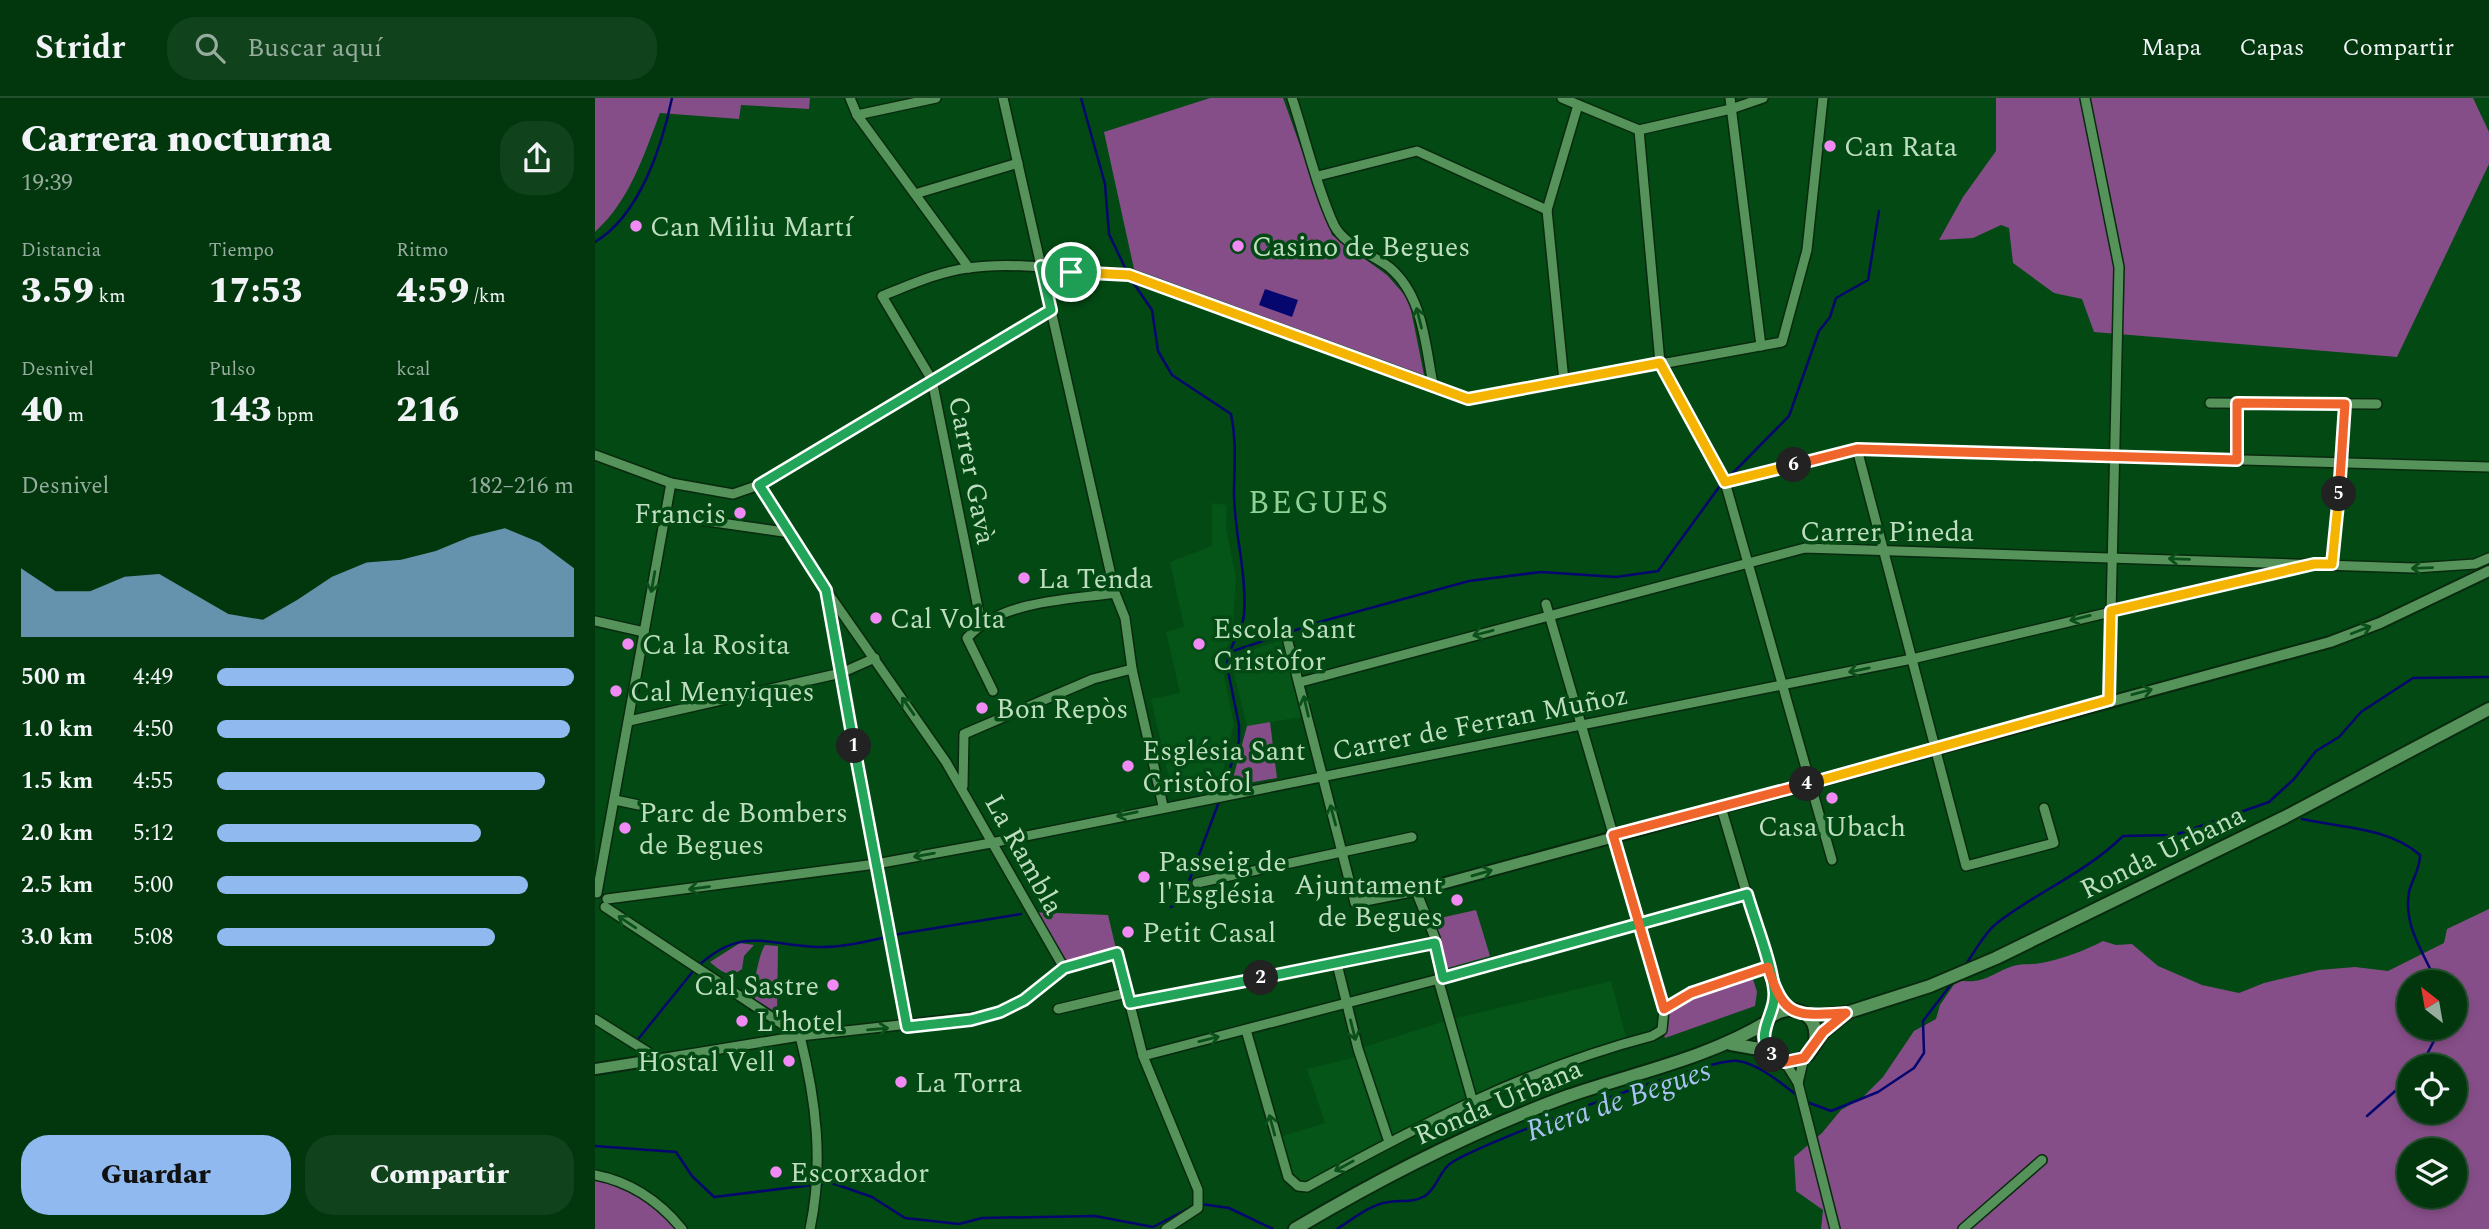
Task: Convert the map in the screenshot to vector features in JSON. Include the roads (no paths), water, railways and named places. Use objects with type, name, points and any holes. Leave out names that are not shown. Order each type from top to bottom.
[{"type":"main road","name":"Ronda Urbana","points":[[1296,1228],[1417,1161],[1493,1125],[1633,1074],[1731,1044],[1787,1009],[1808,1017],[1846,1013],[1930,986],[1996,958],[2298,811],[2489,709]]},
{"type":"main road","name":"Ronda Urbana","points":[[1804,1058],[1815,1042],[1846,1013]]},
{"type":"main road","points":[[1808,1017],[1815,1030],[1815,1042]]},
{"type":"main road","points":[[1769,1020],[1763,1039],[1770,1054]]},
{"type":"main road","points":[[1731,1044],[1751,1046],[1785,1062],[1804,1058]]},
{"type":"street","points":[[850,98],[857,115],[969,268],[1041,266],[1071,272],[1122,275],[1433,384],[1468,399],[1782,342],[1807,250],[1822,98]]},
{"type":"street","points":[[857,115],[936,98]]},
{"type":"street","points":[[1003,98],[1115,593],[1125,618],[1132,669],[1163,806]]},
{"type":"street","points":[[1292,98],[1335,228],[1358,248],[1388,267],[1408,287],[1418,310],[1433,384]]},
{"type":"street","points":[[1562,98],[1639,130],[1731,109],[1763,98]]},
{"type":"street","points":[[1730,98],[1761,346]]},
{"type":"street","points":[[2085,98],[2119,267],[2109,700]]},
{"type":"street","points":[[1564,381],[1547,210],[1579,105]]},
{"type":"street","points":[[1639,130],[1660,363],[1725,483],[1832,860]]},
{"type":"street","points":[[1318,176],[1417,151],[1547,210]]},
{"type":"street","points":[[915,194],[1018,163]]},
{"type":"street","name":"Carrer Gavà","points":[[969,268],[932,276],[882,296],[932,380],[981,623]]},
{"type":"street","points":[[595,455],[671,483],[733,494],[759,485],[1051,310]]},
{"type":"street","points":[[2210,403],[2377,404]]},
{"type":"street","points":[[2237,403],[2237,460]]},
{"type":"street","points":[[2332,564],[2343,463],[2345,404]]},
{"type":"street","points":[[1857,449],[1966,866],[2054,843],[2044,808]]},
{"type":"street","points":[[1725,483],[1857,449],[2489,467]]},
{"type":"street","points":[[671,483],[596,893],[602,905],[800,1036],[814,1094],[818,1173],[810,1229]]},
{"type":"street","name":"La Rambla","points":[[759,485],[826,590],[947,762],[1064,968]]},
{"type":"street","points":[[665,515],[791,533]]},
{"type":"street","name":"Carrer Pineda","points":[[1301,682],[1805,548],[2414,568],[2455,566],[2489,558]]},
{"type":"street","name":"Carrer de Ferran Muñoz","points":[[602,905],[876,864],[991,843],[1163,806],[1782,686],[1912,659],[2314,564]]},
{"type":"street","points":[[1288,642],[1301,682],[1322,777],[1356,903],[1416,891],[1613,835],[2330,642],[2380,622],[2489,571]]},
{"type":"street","points":[[826,590],[907,1027]]},
{"type":"street","points":[[993,691],[967,638],[981,623],[1031,606],[1115,593]]},
{"type":"street","points":[[1246,1030],[1285,1167],[1292,1182],[1307,1187],[1472,1099],[1523,1077],[1652,1036],[1662,1030],[1664,1009],[1546,604]]},
{"type":"street","points":[[595,621],[644,632]]},
{"type":"street","points":[[629,721],[841,673],[875,658]]},
{"type":"street","points":[[963,788],[964,734],[1093,679],[1132,669]]},
{"type":"street","points":[[615,800],[639,805]]},
{"type":"street","points":[[1721,807],[1775,990],[1787,1009]]},
{"type":"street","points":[[1197,883],[1343,854],[1412,837]]},
{"type":"street","points":[[1416,891],[1435,943],[1441,979],[1472,1099]]},
{"type":"street","points":[[1143,1056],[1441,979],[1747,894]]},
{"type":"street","points":[[1058,1009],[1337,964],[1435,943]]},
{"type":"street","points":[[595,1069],[800,1036],[971,1020],[1000,1012],[1024,1000],[1064,968],[1117,953],[1143,1056],[1198,1191],[1198,1208],[1166,1229]]},
{"type":"street","points":[[1337,964],[1358,1049],[1389,1142]]},
{"type":"street","points":[[1664,1009],[1691,993],[1768,967]]},
{"type":"street","points":[[1769,1020],[1775,990]]},
{"type":"street","points":[[595,1019],[659,1059]]},
{"type":"street","points":[[1799,1088],[1804,1058]]},
{"type":"street","points":[[1785,1062],[1799,1088],[1805,1108],[1833,1227]]},
{"type":"street","points":[[1963,1229],[2042,1160]]},
{"type":"street","points":[[595,1175],[639,1189],[669,1213],[682,1229]]},
{"type":"waterway","points":[[595,242],[611,230],[637,197],[655,158],[672,98]]},
{"type":"waterway","points":[[1081,98],[1105,184],[1109,234],[1127,272]]},
{"type":"waterway","points":[[1727,479],[1789,416],[1819,331],[1830,317],[1836,298],[1868,280],[1879,211]]},
{"type":"waterway","points":[[1132,281],[1152,310],[1158,351],[1172,375],[1231,414],[1233,424],[1234,496],[1244,615],[1229,653],[1227,666],[1239,725],[1239,741],[1222,793]]},
{"type":"waterway","points":[[1230,652],[1323,621],[1469,581],[1541,572],[1616,577],[1658,571],[1722,483]]},
{"type":"waterway","name":"Riera de Begues","points":[[1964,967],[1992,927],[2094,860],[2123,836],[2175,835],[2269,802],[2294,779],[2316,751],[2339,737],[2361,712],[2413,678],[2489,677]]},
{"type":"waterway","points":[[1171,907],[1182,900],[1220,799]]},
{"type":"waterway","points":[[2302,819],[2379,834],[2394,839],[2420,855],[2409,892],[2409,917],[2430,970]]},
{"type":"waterway","points":[[893,935],[1021,914]]},
{"type":"waterway","points":[[699,965],[729,945],[742,942],[826,947],[887,937]]},
{"type":"waterway","points":[[639,1038],[694,970]]},
{"type":"waterway","name":"Riera de Begues","points":[[1807,1102],[1831,1111],[1878,1092],[1914,1068],[1924,1053],[1923,1021],[1952,983]]},
{"type":"waterway","points":[[2427,1054],[2434,1040]]},
{"type":"waterway","name":"Riera de Begues","points":[[1337,1229],[1376,1206],[1425,1196],[1447,1166],[1471,1152],[1548,1120],[1685,1072],[1738,1061],[1762,1070],[1798,1096]]},
{"type":"waterway","points":[[2367,1116],[2397,1089]]},
{"type":"waterway","name":"Riera de Begues","points":[[595,1146],[676,1152],[692,1176],[714,1197],[812,1185]]},
{"type":"waterway","name":"Riera de Begues","points":[[819,1184],[832,1183],[872,1197],[905,1218],[959,1224],[982,1218],[1095,1216],[1153,1227],[1195,1205]]},
{"type":"waterway","name":"Riera de Begues","points":[[1201,1204],[1229,1208],[1273,1229]]},
{"type":"place","name":"Can Rata","points":[[1830,146]]},
{"type":"place","name":"Can Miliu Martí","points":[[636,226]]},
{"type":"place","name":"Casino de Begues","points":[[1238,246]]},
{"type":"place","name":"Francis","points":[[740,513]]},
{"type":"place","name":"La Tenda","points":[[1024,578]]},
{"type":"place","name":"Cal Volta","points":[[876,618]]},
{"type":"place","name":"Ca la Rosita","points":[[628,644]]},
{"type":"place","name":"Escola Sant Cristòfor","points":[[1199,644]]},
{"type":"place","name":"Cal Menyiques","points":[[616,691]]},
{"type":"place","name":"Bon Repòs","points":[[982,708]]},
{"type":"place","name":"Església Sant Cristòfol","points":[[1128,766]]},
{"type":"place","name":"Casa Ubach","points":[[1832,798]]},
{"type":"place","name":"Parc de Bombers de Begues","points":[[625,828]]},
{"type":"place","name":"Passeig de l'Església","points":[[1144,877]]},
{"type":"place","name":"Ajuntament de Begues","points":[[1457,900]]},
{"type":"place","name":"Petit Casal","points":[[1128,932]]},
{"type":"place","name":"Cal Sastre","points":[[833,985]]},
{"type":"place","name":"L'hotel","points":[[742,1021]]},
{"type":"place","name":"Hostal Vell","points":[[789,1061]]},
{"type":"place","name":"La Torra","points":[[901,1082]]},
{"type":"place","name":"Escorxador","points":[[776,1172]]},
{"type":"district","name":"BEGUES","points":[[1319,502]]}]
